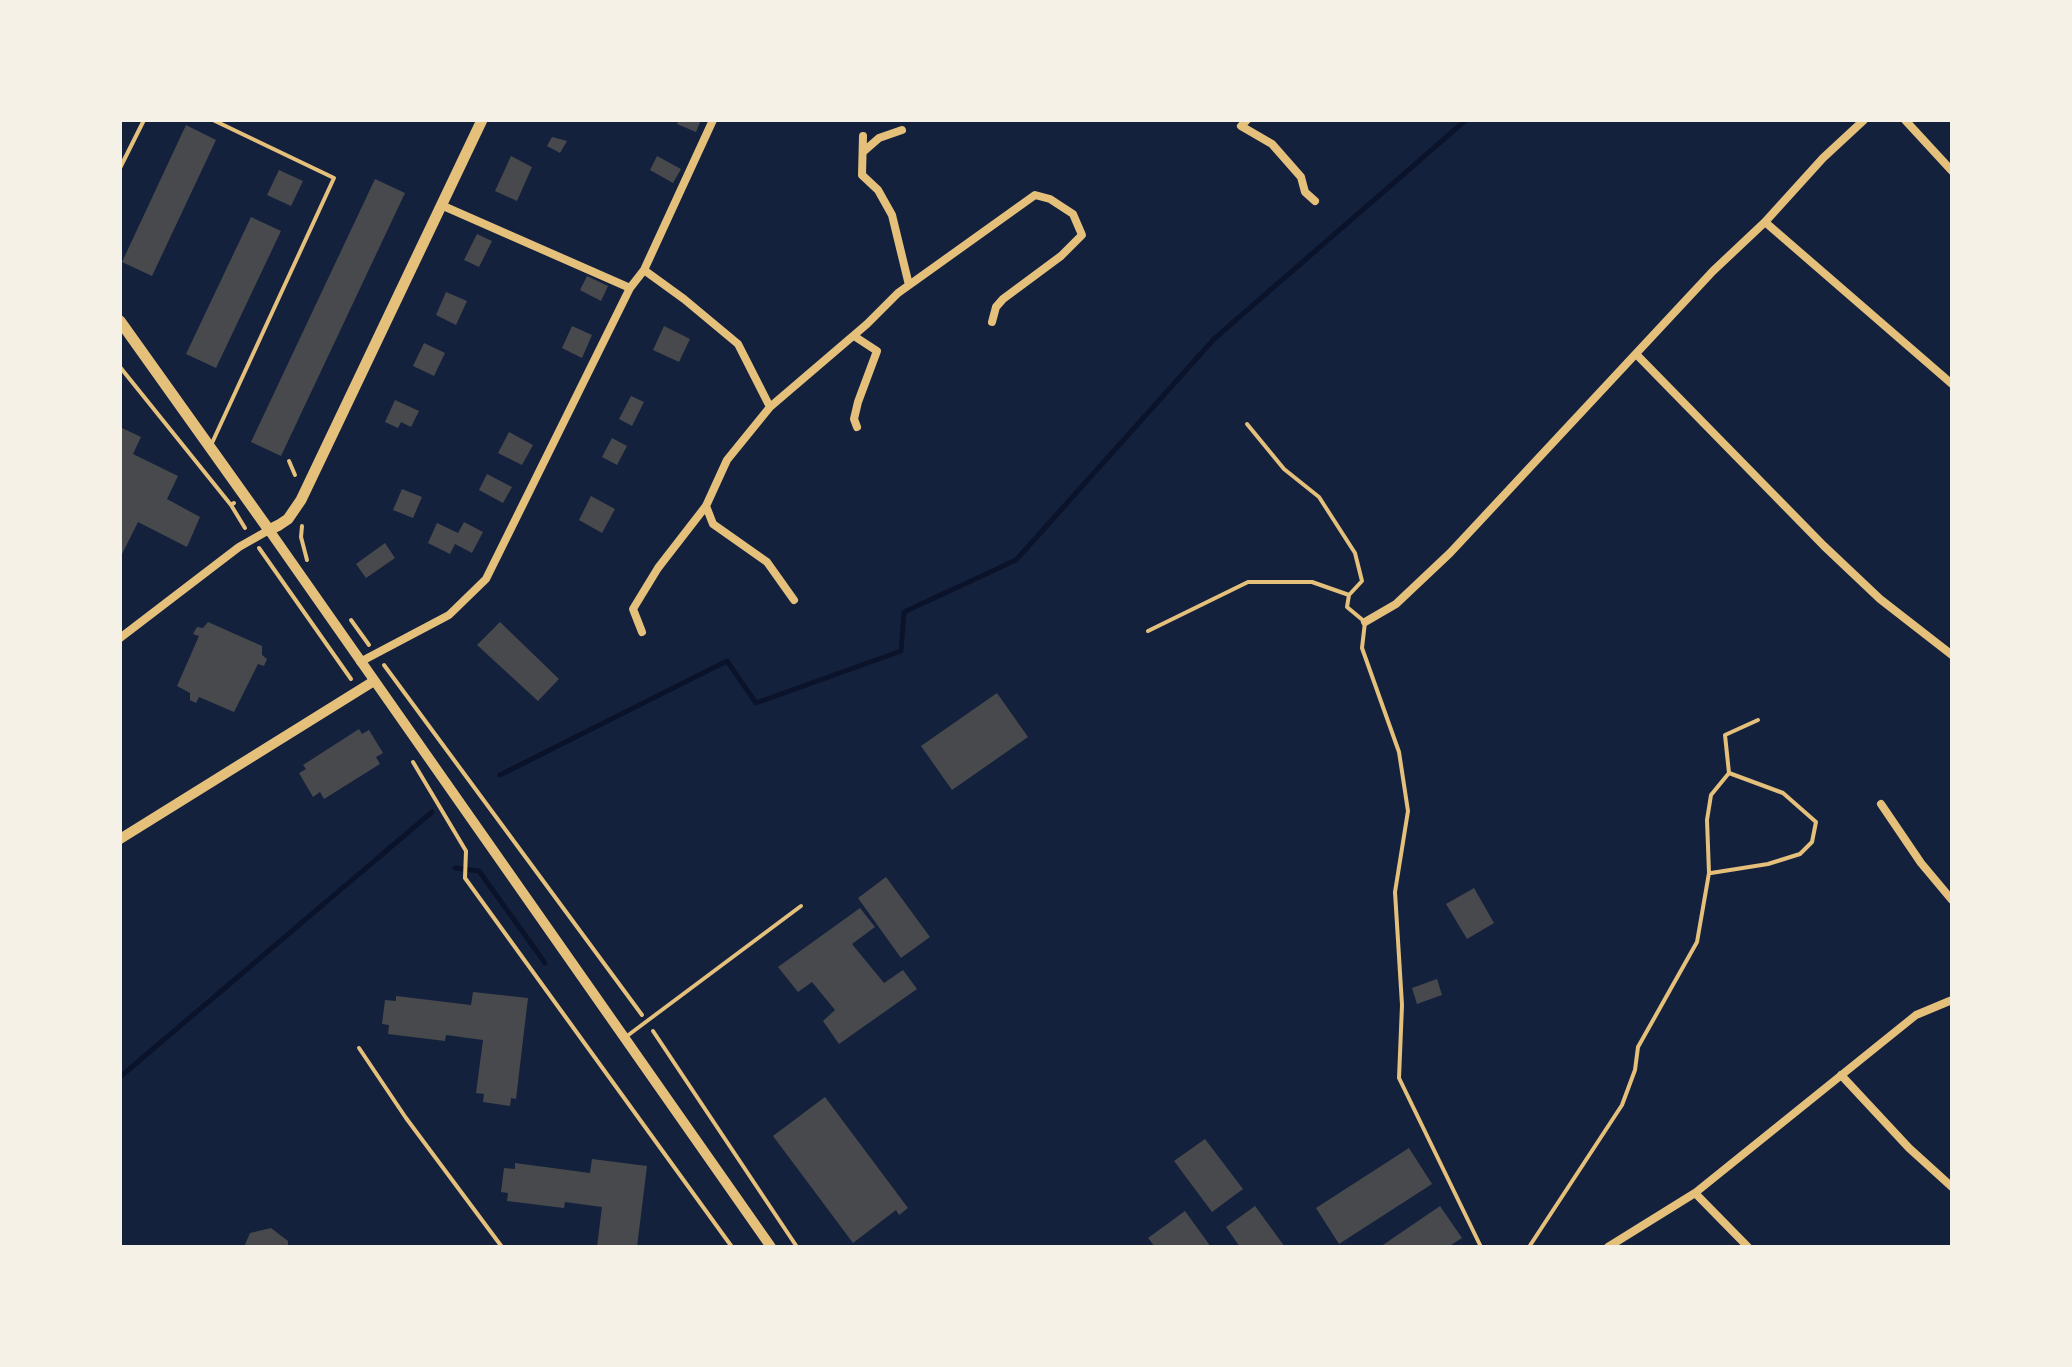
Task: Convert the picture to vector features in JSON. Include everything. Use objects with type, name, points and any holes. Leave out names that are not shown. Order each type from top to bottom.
[{"type":"main road","points":[[120,320],[269,530],[288,519],[304,493],[482,120]]},
{"type":"street","points":[[360,662],[449,615],[486,579],[630,288],[644,270],[713,120]]},
{"type":"street","points":[[1246,120],[1241,126],[1272,144],[1315,201]]},
{"type":"street","points":[[1365,622],[1396,604],[1450,553],[1713,271],[1864,120]]},
{"type":"street","points":[[1905,120],[1952,171]]},
{"type":"street","points":[[864,152],[879,138],[902,130]]},
{"type":"street","points":[[864,136],[862,175],[878,190],[892,216],[908,285]]},
{"type":"street","points":[[642,632],[633,609],[658,568],[706,506],[727,460],[770,407],[908,285],[1035,195],[1050,199],[1073,214],[1082,235],[1062,256],[1003,298],[992,322]]},
{"type":"street","points":[[441,206],[630,288]]},
{"type":"street","points":[[1765,222],[1952,384]]},
{"type":"street","points":[[644,270],[738,344],[770,407]]},
{"type":"street","points":[[854,336],[877,351],[854,418],[857,426]]},
{"type":"street","points":[[1636,354],[1824,546],[1880,599],[1952,655]]},
{"type":"street","points":[[706,506],[714,524],[767,562],[794,600]]},
{"type":"street","points":[[120,638],[269,530],[772,1247]]},
{"type":"street","points":[[120,839],[374,681]]},
{"type":"street","points":[[1881,804],[1952,900]]},
{"type":"street","points":[[1608,1247],[1695,1193],[1916,1015],[1952,1000]]},
{"type":"street","points":[[1841,1075],[1909,1148],[1952,1187]]},
{"type":"street","points":[[1695,1193],[1748,1247]]},
{"type":"lane","points":[[120,168],[144,120]]},
{"type":"lane","points":[[210,447],[334,178],[213,120]]},
{"type":"lane","points":[[1247,424],[1284,470],[1319,497],[1355,553],[1362,581],[1349,595],[1347,607],[1365,622],[1362,648],[1400,752],[1408,811],[1395,892],[1402,1005],[1399,1078],[1481,1247]]},
{"type":"lane","points":[[1148,631],[1248,582],[1312,582],[1349,595]]},
{"type":"lane","points":[[1529,1247],[1622,1105],[1635,1070],[1638,1047],[1697,942],[1709,873],[1707,820],[1711,795],[1729,773],[1725,736],[1758,720]]},
{"type":"lane","points":[[1709,873],[1768,864],[1800,854],[1812,842],[1816,822],[1784,794],[1729,773]]},
{"type":"lane","points":[[623,1038],[801,906]]},
{"type":"lane","points":[[359,1048],[502,1247]]},
{"type":"path","points":[[120,367],[231,505],[359,690]]},
{"type":"path","points":[[289,461],[308,502],[301,537],[307,561]]},
{"type":"path","points":[[231,505],[243,497]]},
{"type":"path","points":[[342,608],[646,1022],[796,1247]]},
{"type":"path","points":[[408,754],[466,851],[465,878],[732,1247]]},
{"type":"building","points":[[679,120],[701,120],[696,132],[677,124]]},
{"type":"building","points":[[186,125],[216,140],[152,276],[122,262]]},
{"type":"building","points":[[552,137],[567,141],[560,153],[547,146]]},
{"type":"building","points":[[511,156],[532,167],[517,201],[495,191]]},
{"type":"building","points":[[657,156],[681,169],[673,183],[650,170]]},
{"type":"building","points":[[279,170],[303,181],[291,206],[267,195]]},
{"type":"building","points":[[375,179],[405,193],[281,456],[251,442]]},
{"type":"building","points":[[251,217],[281,231],[216,368],[186,354]]},
{"type":"building","points":[[477,234],[492,241],[479,267],[464,260]]},
{"type":"building","points":[[587,276],[608,286],[601,301],[580,290]]},
{"type":"building","points":[[446,292],[467,301],[456,325],[436,315]]},
{"type":"building","points":[[572,326],[592,335],[582,358],[562,348]]},
{"type":"building","points":[[664,326],[690,339],[679,362],[653,350]]},
{"type":"building","points":[[424,343],[445,353],[434,376],[413,366]]},
{"type":"building","points":[[631,396],[644,402],[632,426],[619,419]]},
{"type":"building","points":[[395,400],[419,411],[411,427],[401,422],[398,428],[385,422]]},
{"type":"building","points":[[120,427],[141,437],[133,454],[178,476],[167,499],[200,517],[187,547],[138,522],[120,558]]},
{"type":"building","points":[[509,432],[533,445],[522,465],[498,453]]},
{"type":"building","points":[[612,438],[627,446],[617,465],[602,457]]},
{"type":"building","points":[[487,474],[512,487],[503,503],[479,490]]},
{"type":"building","points":[[402,489],[422,497],[413,518],[393,510]]},
{"type":"building","points":[[591,496],[615,509],[602,533],[579,520]]},
{"type":"building","points":[[464,522],[483,532],[472,553],[455,544],[450,554],[428,543],[437,523],[458,533]]},
{"type":"building","points":[[385,543],[395,558],[366,578],[356,564]]},
{"type":"building","points":[[208,622],[262,646],[262,655],[267,659],[264,666],[258,664],[234,712],[199,697],[196,703],[190,700],[190,693],[177,686],[199,636],[193,634]]},
{"type":"building","points":[[500,622],[559,679],[538,701],[477,645]]},
{"type":"building","points":[[997,693],[1028,737],[952,790],[921,746]]},
{"type":"building","points":[[359,729],[362,734],[369,730],[383,753],[376,757],[380,764],[324,799],[320,792],[313,797],[299,773],[306,769],[303,765]]},
{"type":"building","points":[[886,877],[930,937],[901,958],[858,898]]},
{"type":"building","points":[[1474,888],[1494,923],[1467,939],[1446,904]]},
{"type":"building","points":[[860,908],[875,927],[852,944],[884,983],[903,970],[917,989],[839,1044],[823,1021],[835,1010],[812,982],[798,992],[778,967]]},
{"type":"building","points":[[1437,979],[1442,995],[1417,1004],[1412,988]]},
{"type":"building","points":[[473,992],[528,998],[516,1099],[511,1098],[510,1106],[483,1102],[484,1094],[476,1093],[483,1040],[446,1035],[445,1041],[388,1034],[389,1025],[382,1024],[385,1000],[396,1001],[396,996],[471,1005]]},
{"type":"building","points":[[825,1097],[908,1208],[899,1215],[896,1210],[853,1243],[773,1136]]},
{"type":"building","points":[[1205,1139],[1243,1189],[1212,1212],[1174,1161]]},
{"type":"building","points":[[1409,1148],[1432,1184],[1339,1244],[1316,1208]]},
{"type":"building","points":[[592,1159],[647,1166],[637,1247],[597,1247],[602,1207],[565,1202],[564,1208],[507,1201],[508,1193],[501,1192],[504,1168],[515,1169],[515,1163],[590,1173]]},
{"type":"building","points":[[1255,1206],[1285,1247],[1240,1247],[1226,1227]]},
{"type":"building","points":[[1440,1206],[1462,1238],[1448,1247],[1380,1247]]},
{"type":"building","points":[[1185,1211],[1211,1247],[1155,1247],[1148,1238]]},
{"type":"building","points":[[271,1228],[288,1241],[288,1247],[244,1247],[250,1233]]},
{"type":"waterway","points":[[500,775],[727,661],[756,703],[901,651],[904,612],[1016,560],[1214,339],[1466,120]]},
{"type":"waterway","points":[[120,1077],[432,812]]},
{"type":"waterway","points":[[455,868],[479,871],[545,963]]}]
